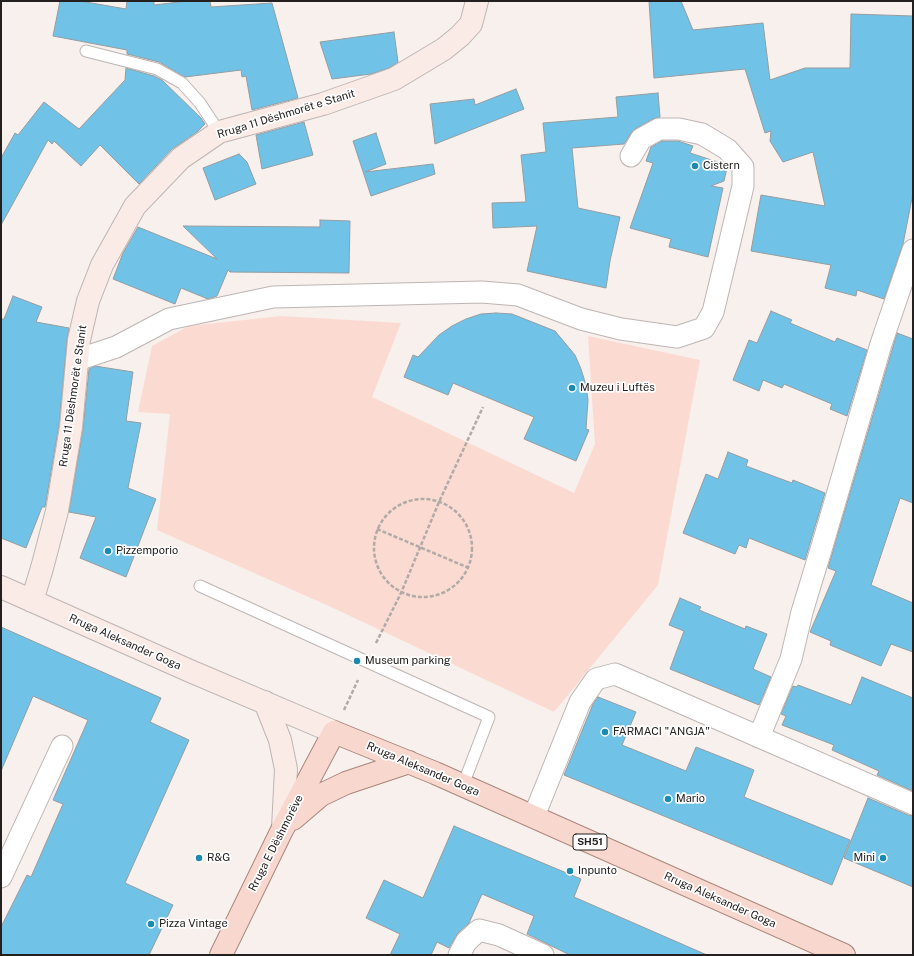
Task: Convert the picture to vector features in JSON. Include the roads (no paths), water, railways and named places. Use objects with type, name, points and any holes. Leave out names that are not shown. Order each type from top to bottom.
[{"type":"main road","name":"Rruga Aleksander Goga","points":[[334,732],[409,762],[534,816],[844,955]]},
{"type":"main road","name":"Rruga E Dëshmorëve","points":[[221,955],[283,828],[334,732]]},
{"type":"main road","points":[[283,828],[321,795],[346,783],[409,762]]},
{"type":"street","name":"Rruga 11 Dëshmorët e Stanit","points":[[32,601],[57,511],[71,428],[79,340],[88,301],[102,265],[135,206],[181,158],[218,132],[323,104],[394,79],[444,50],[471,24],[477,1]]},
{"type":"street","points":[[77,360],[116,347],[169,319],[273,297],[489,293],[518,295],[581,319],[621,329],[677,337],[704,328],[713,312],[743,186],[743,167],[727,149],[702,134],[679,130],[659,129],[653,132],[641,139],[631,156]]},
{"type":"street","points":[[758,737],[791,658],[802,612],[824,543],[881,344],[913,250]]},
{"type":"street","name":"Rruga Aleksander Goga","points":[[1,587],[334,732]]},
{"type":"street","points":[[534,816],[580,702],[596,679],[616,674],[913,804]]},
{"type":"street","points":[[265,702],[280,740],[286,769],[283,828]]},
{"type":"street","points":[[1,877],[62,746]]},
{"type":"street","points":[[459,955],[466,942],[479,930],[499,935],[543,955]]},
{"type":"lane","points":[[86,51],[157,69],[182,83],[200,103],[218,132]]},
{"type":"lane","points":[[200,586],[489,717],[463,785]]},
{"type":"place","name":"Cistern","points":[[695,166]]},
{"type":"place","name":"Muzeu i Luftës","points":[[572,388]]},
{"type":"place","name":"Pizzemporio","points":[[108,551]]},
{"type":"place","name":"Museum parking","points":[[357,661]]},
{"type":"place","name":"FARMACI \"ANGJA\"","points":[[605,732]]},
{"type":"place","name":"Mario","points":[[668,799]]},
{"type":"place","name":"R&G","points":[[199,858]]},
{"type":"place","name":"Mini","points":[[883,858]]},
{"type":"place","name":"Inpunto","points":[[570,871]]},
{"type":"place","name":"Pizza Vintage","points":[[151,924]]}]
